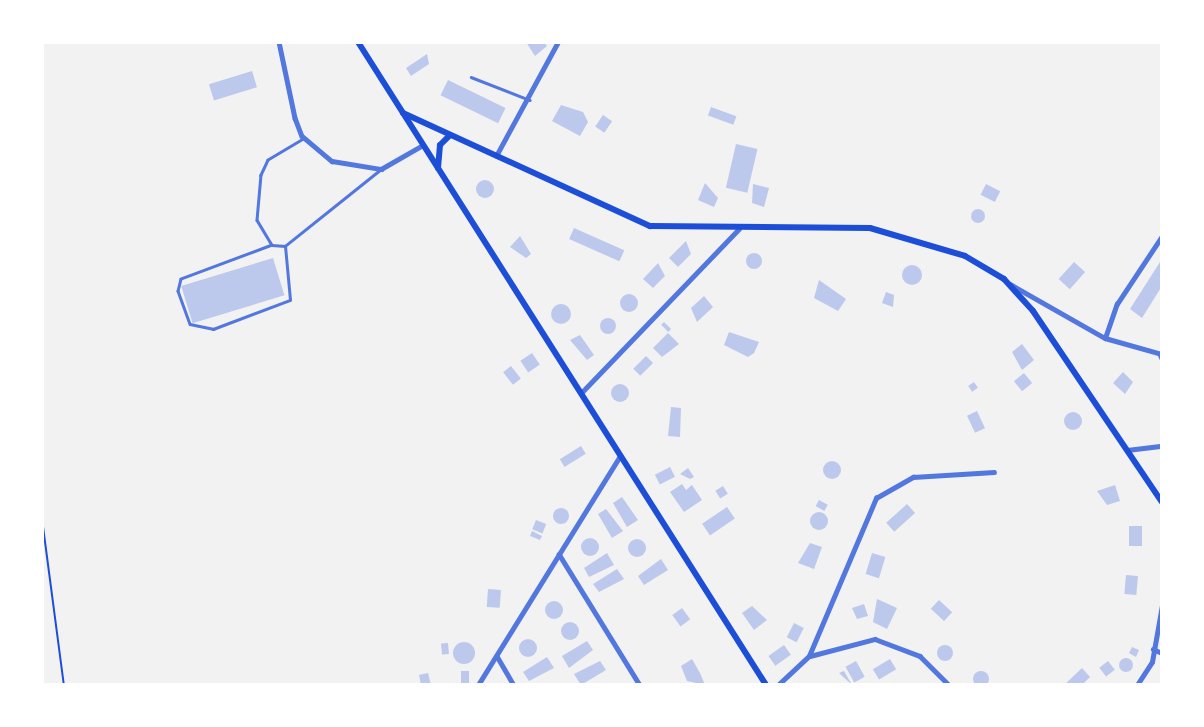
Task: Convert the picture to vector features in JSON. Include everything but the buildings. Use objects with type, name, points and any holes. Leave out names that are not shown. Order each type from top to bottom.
[{"type":"main road","points":[[358,42],[766,685]]},
{"type":"main road","points":[[403,113],[650,226],[902,233],[965,256],[1004,279],[1033,311],[1162,502]]},
{"type":"main road","points":[[438,168],[440,145],[449,136]]},
{"type":"street","points":[[279,42],[305,138],[332,162],[381,169],[423,145]]},
{"type":"street","points":[[496,156],[530,100],[558,42]]},
{"type":"street","points":[[582,393],[738,229]]},
{"type":"street","points":[[1105,338],[1117,304],[1162,236]]},
{"type":"street","points":[[1004,279],[1105,338],[1160,354]]},
{"type":"street","points":[[1127,450],[1162,446]]},
{"type":"street","points":[[478,685],[620,456]]},
{"type":"street","points":[[778,685],[810,656],[876,498],[913,477],[994,472]]},
{"type":"street","points":[[559,554],[640,685]]},
{"type":"street","points":[[1137,685],[1153,649],[1162,605]]},
{"type":"street","points":[[810,656],[875,639],[920,656],[949,685]]},
{"type":"street","points":[[1153,649],[1162,653]]},
{"type":"street","points":[[497,655],[514,685]]},
{"type":"lane","points":[[471,77],[530,100]]},
{"type":"lane","points":[[272,245],[257,220],[261,175],[268,160],[305,138]]},
{"type":"lane","points":[[285,246],[290,300],[213,329],[190,324],[178,291],[181,279],[272,245],[285,246],[381,169]]},
{"type":"lane","points":[[1160,354],[1162,361]]},
{"type":"path","points":[[42,519],[64,685]]}]
